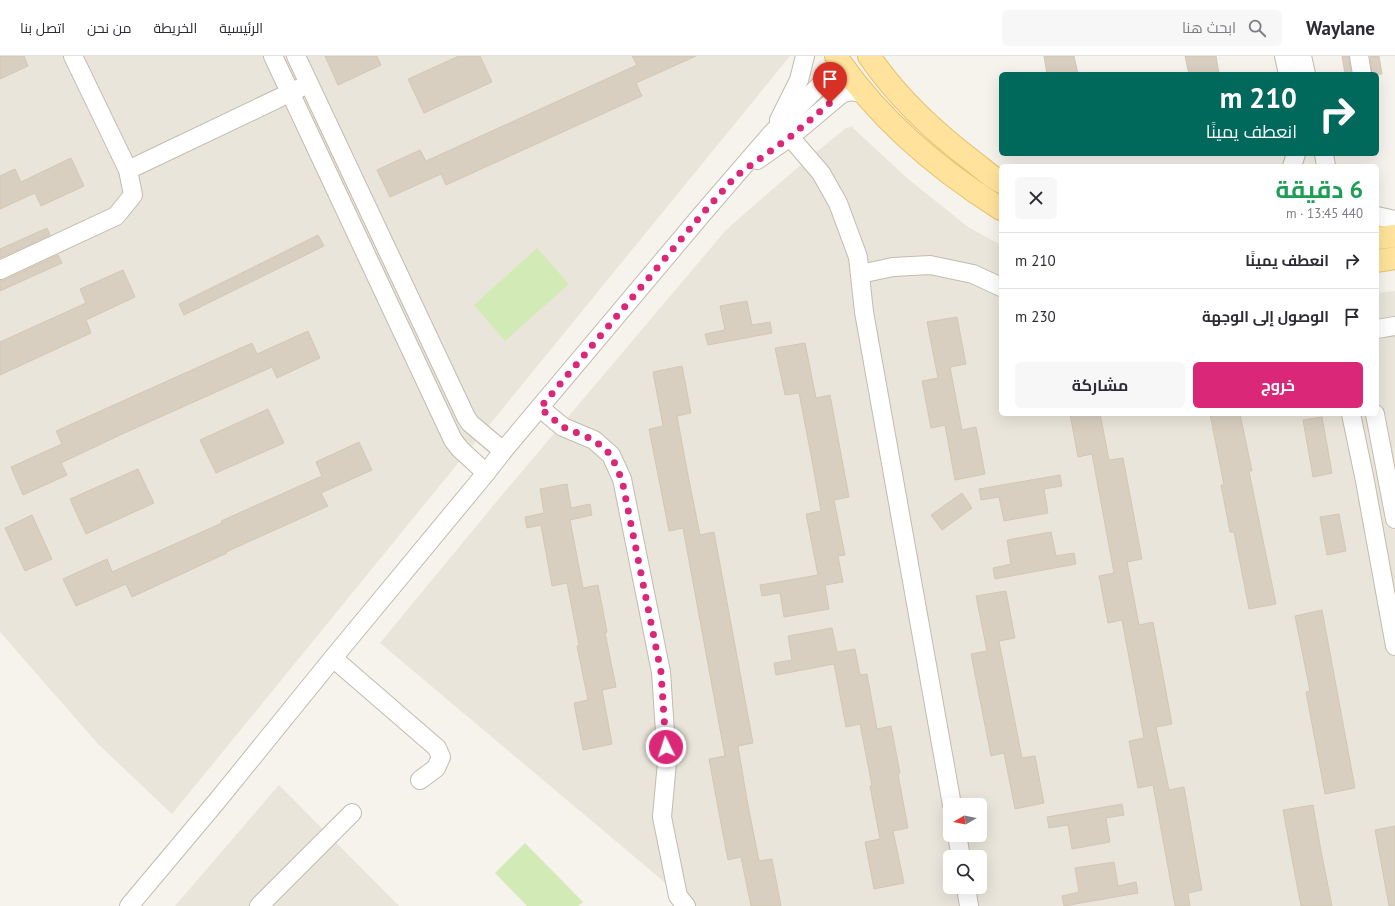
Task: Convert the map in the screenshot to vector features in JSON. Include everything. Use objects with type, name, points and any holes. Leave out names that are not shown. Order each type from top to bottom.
[{"type":"main road","points":[[869,56],[881,73],[937,133],[999,181]]},
{"type":"main road","points":[[839,60],[863,94],[914,145],[970,190],[999,208]]},
{"type":"main road","points":[[1379,238],[1395,236]]},
{"type":"main road","points":[[1379,261],[1395,258]]},
{"type":"street","points":[[0,270],[116,216],[133,195],[128,170],[73,56]]},
{"type":"street","points":[[273,56],[453,440],[486,473]]},
{"type":"street","points":[[296,56],[466,417],[470,423],[503,451]]},
{"type":"street","points":[[772,133],[799,80],[805,56]]},
{"type":"street","points":[[1284,56],[1288,72]]},
{"type":"street","points":[[1302,56],[1306,72]]},
{"type":"street","points":[[1359,56],[1362,72]]},
{"type":"street","points":[[129,906],[217,801],[503,451],[703,213],[772,133],[839,60]]},
{"type":"street","points":[[128,170],[308,84]]},
{"type":"street","points":[[736,176],[790,137],[840,95],[846,92],[854,91],[863,94]]},
{"type":"street","points":[[790,137],[821,173],[838,203],[858,257],[864,312],[951,798]]},
{"type":"street","points":[[1379,216],[1395,220]]},
{"type":"street","points":[[860,274],[893,267],[930,265],[972,274],[999,286]]},
{"type":"street","points":[[1379,329],[1395,326]]},
{"type":"street","points":[[540,408],[563,427],[594,440],[611,455],[622,480],[661,672],[667,762],[662,817],[678,896],[686,906]]},
{"type":"street","points":[[1351,416],[1395,646]]},
{"type":"street","points":[[1375,416],[1395,519]]},
{"type":"street","points":[[333,658],[436,748],[441,756],[436,768],[420,780]]},
{"type":"street","points":[[259,906],[352,813]]},
{"type":"street","points":[[967,894],[969,906]]},
{"type":"shaded area","points":[[0,56],[790,56],[172,814],[98,744],[0,632]]},
{"type":"shaded area","points":[[852,127],[907,178],[968,227],[999,244],[999,416],[1379,416],[1379,293],[1395,291],[1395,906],[693,906],[380,643],[497,501],[726,230],[804,162],[846,128]]},
{"type":"shaded area","points":[[279,785],[399,906],[175,906]]},
{"type":"green space","points":[[537,248],[569,284],[505,341],[474,305]]},
{"type":"green space","points":[[525,843],[583,902],[578,906],[527,906],[495,873]]},
{"type":"building","points":[[0,56],[24,56],[28,66],[0,79]]},
{"type":"building","points":[[325,56],[377,56],[381,65],[338,85]]},
{"type":"building","points":[[459,56],[480,56],[492,82],[424,113],[408,79]]},
{"type":"building","points":[[632,56],[696,56],[636,83],[642,96],[446,185],[441,174],[390,197],[377,170],[420,150],[426,161],[637,65]]},
{"type":"building","points":[[1044,56],[1074,56],[1078,72],[1047,72]]},
{"type":"building","points":[[1185,56],[1216,56],[1219,72],[1189,72]]},
{"type":"building","points":[[1342,56],[1349,56],[1351,72],[1345,72]]},
{"type":"building","points":[[1370,56],[1379,56],[1382,74],[1379,74],[1379,72],[1372,72]]},
{"type":"building","points":[[71,158],[84,186],[41,206],[35,193],[0,209],[0,176],[15,169],[21,182]]},
{"type":"building","points":[[47,228],[50,235],[0,258],[0,249]]},
{"type":"building","points":[[318,235],[324,246],[184,315],[179,304]]},
{"type":"building","points":[[58,255],[62,263],[0,291],[0,280],[4,280]]},
{"type":"building","points":[[123,270],[135,297],[86,320],[91,333],[0,375],[0,342],[86,303],[80,289]]},
{"type":"building","points":[[747,301],[752,325],[770,322],[772,333],[708,345],[705,334],[725,330],[720,306]]},
{"type":"building","points":[[957,317],[966,364],[950,367],[962,430],[976,427],[985,474],[955,480],[945,425],[931,428],[922,381],[938,378],[927,322]]},
{"type":"building","points":[[308,331],[320,358],[277,378],[272,367],[120,435],[61,463],[67,475],[23,495],[11,467],[62,444],[56,431],[252,343],[257,354]]},
{"type":"building","points":[[805,343],[816,398],[830,395],[849,497],[834,500],[845,555],[838,556],[843,582],[825,585],[829,609],[784,617],[780,593],[762,596],[760,585],[818,575],[806,514],[821,511],[811,455],[799,393],[785,395],[775,348]]},
{"type":"building","points":[[682,366],[691,413],[677,416],[687,470],[700,535],[714,532],[753,743],[738,746],[747,800],[759,861],[772,859],[781,906],[751,906],[741,857],[728,860],[709,759],[725,756],[683,528],[669,531],[649,429],[663,426],[653,372]]},
{"type":"building","points":[[268,409],[284,443],[216,473],[200,440]]},
{"type":"building","points":[[1070,416],[1100,416],[1109,460],[1123,458],[1142,559],[1127,562],[1139,625],[1153,622],[1172,724],[1156,727],[1169,790],[1184,787],[1202,890],[1188,893],[1190,906],[1175,906],[1153,785],[1138,788],[1129,741],[1144,738],[1122,620],[1108,623],[1099,576],[1114,573],[1092,454],[1078,457]]},
{"type":"building","points":[[1210,416],[1240,416],[1252,471],[1249,471],[1276,604],[1249,609],[1234,532],[1230,532],[1221,485],[1224,485]]},
{"type":"building","points":[[1322,417],[1332,473],[1313,477],[1303,420]]},
{"type":"building","points":[[359,442],[372,470],[321,493],[328,506],[226,552],[227,553],[132,597],[126,584],[76,606],[63,579],[107,559],[112,572],[222,523],[221,521],[322,476],[316,462]]},
{"type":"building","points":[[138,469],[154,503],[86,534],[70,499]]},
{"type":"building","points":[[1060,475],[1062,486],[1044,489],[1048,513],[1004,521],[999,497],[981,500],[979,489]]},
{"type":"building","points":[[567,484],[571,508],[590,504],[592,515],[570,520],[583,588],[598,585],[607,632],[605,633],[616,687],[602,690],[612,744],[583,750],[574,703],[588,700],[577,646],[579,645],[567,583],[552,586],[541,525],[527,528],[525,517],[544,513],[540,489]]},
{"type":"building","points":[[962,493],[972,508],[942,530],[931,515]]},
{"type":"building","points":[[1339,514],[1346,551],[1327,555],[1320,517]]},
{"type":"building","points":[[32,515],[52,559],[25,571],[5,528]]},
{"type":"building","points":[[1051,532],[1056,556],[1074,553],[1076,564],[995,579],[993,568],[1011,564],[1007,540]]},
{"type":"building","points":[[1006,591],[1015,638],[999,641],[1022,758],[1035,756],[1044,803],[1015,809],[1004,753],[991,756],[971,654],[987,651],[976,596]]},
{"type":"building","points":[[1322,610],[1355,788],[1325,794],[1306,692],[1310,691],[1295,616]]},
{"type":"building","points":[[832,628],[837,652],[855,649],[860,675],[867,674],[877,729],[891,726],[908,828],[893,831],[904,883],[874,889],[865,842],[880,839],[870,786],[872,786],[860,724],[846,727],[834,664],[776,675],[774,663],[792,660],[788,636]]},
{"type":"building","points":[[1122,804],[1124,815],[1106,818],[1110,842],[1072,849],[1068,825],[1049,828],[1047,817]]},
{"type":"building","points":[[1313,805],[1332,906],[1301,906],[1293,864],[1283,810]]},
{"type":"building","points":[[1395,826],[1395,906],[1389,906],[1375,830]]},
{"type":"building","points":[[1114,862],[1118,886],[1136,882],[1138,893],[1064,906],[1062,896],[1079,892],[1075,868]]},
{"type":"route","points":[[666,747],[661,672],[622,480],[611,455],[594,440],[563,427],[540,408],[703,213],[736,176],[790,137],[830,103]]}]
